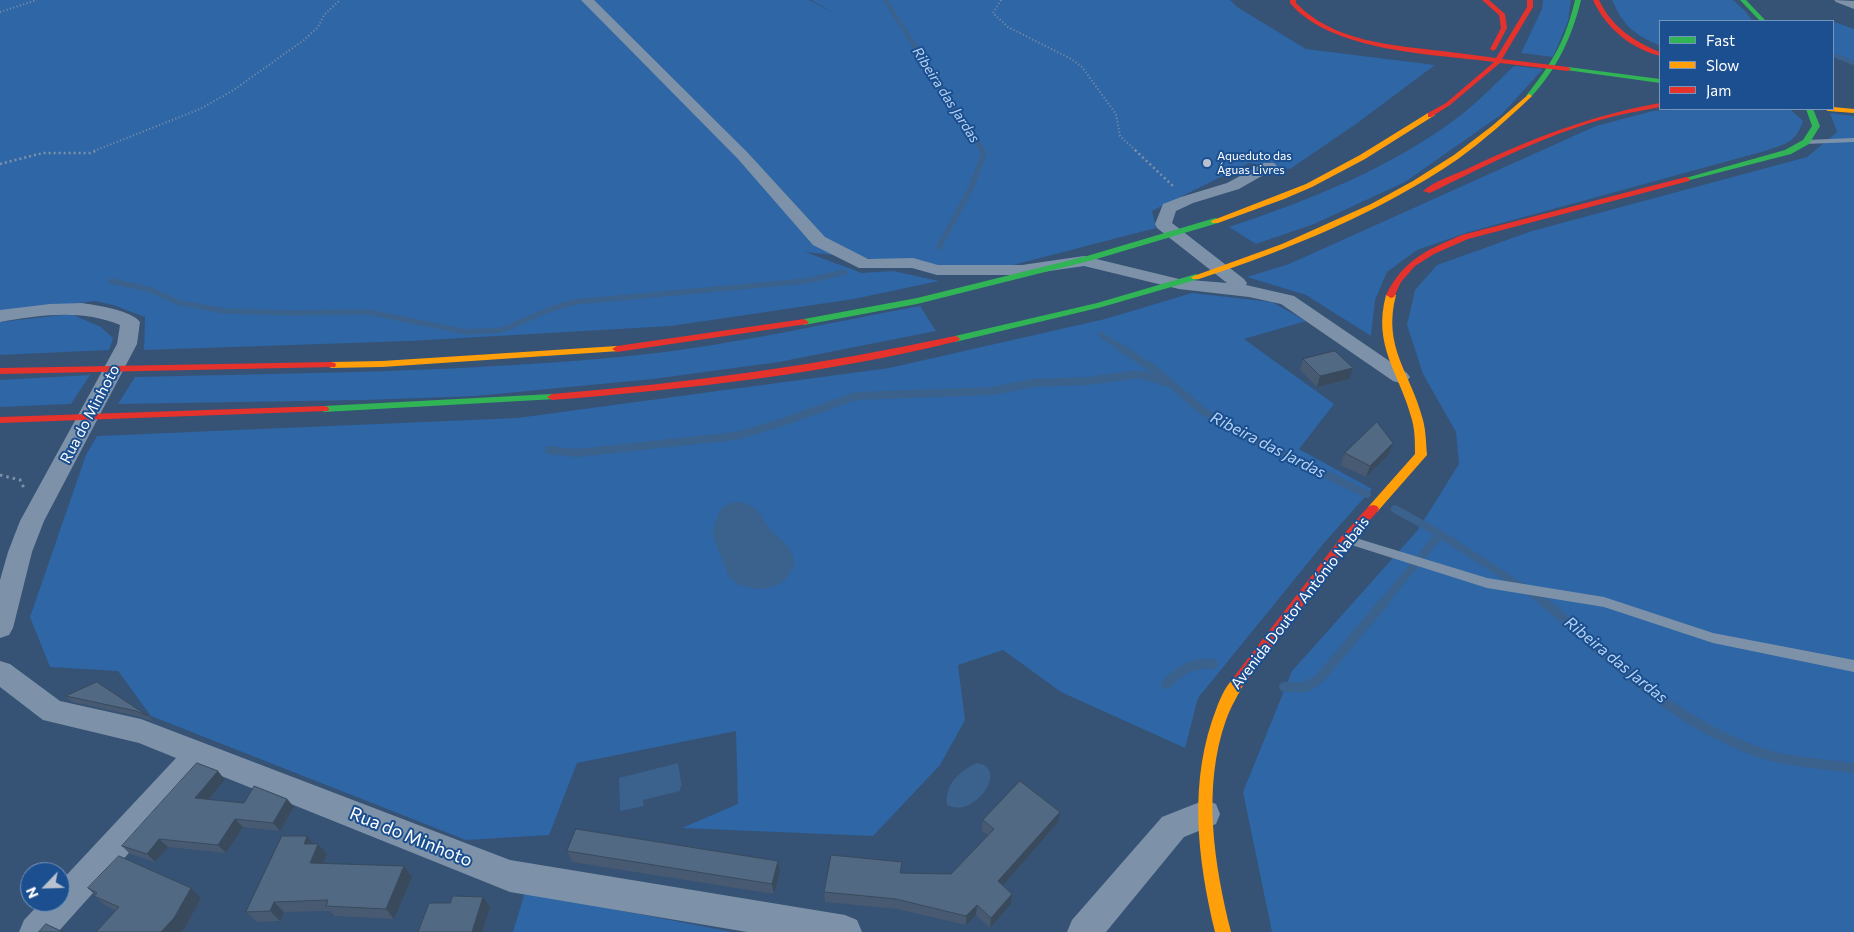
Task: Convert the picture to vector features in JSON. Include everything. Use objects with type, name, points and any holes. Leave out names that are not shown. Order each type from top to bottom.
[{"type":"main road","points":[[1293,0],[1293,3],[1300,12],[1312,22],[1333,31],[1400,48],[1461,53],[1601,71],[1659,81]]},
{"type":"main road","points":[[1478,78],[1504,28],[1502,14],[1485,0]]},
{"type":"main road","points":[[0,371],[382,364],[632,348],[778,327],[917,301],[1098,255],[1218,220],[1290,194],[1338,171],[1448,104],[1495,64],[1509,44],[1530,6],[1530,0]]},
{"type":"main road","points":[[1276,251],[1369,207],[1427,175],[1501,124],[1541,84],[1562,51],[1576,20],[1578,0]]},
{"type":"main road","points":[[1596,0],[1599,13],[1626,39],[1659,54]]},
{"type":"main road","points":[[1744,0],[1763,20]]},
{"type":"main road","points":[[1309,4],[1315,12],[1328,20],[1364,35],[1461,53]]},
{"type":"main road","points":[[1601,71],[1659,76]]},
{"type":"main road","points":[[0,420],[476,403],[606,394],[820,367],[943,343],[1143,294],[1276,251],[1315,241],[1398,205],[1547,134],[1619,112],[1659,106]]},
{"type":"main road","points":[[1806,142],[1816,126],[1810,110]]},
{"type":"main road","name":"Avenida Doutor António Nabais","points":[[1222,932],[1209,869],[1205,814],[1213,740],[1231,692],[1346,539],[1421,455],[1417,415],[1400,377],[1387,333],[1387,303],[1394,286],[1423,255],[1465,237],[1788,152],[1806,142]]},
{"type":"street","points":[[587,0],[743,156],[819,241],[864,264],[913,263],[937,270],[1022,270],[1084,261],[1179,284],[1249,291],[1287,300],[1400,377]]},
{"type":"street","points":[[1840,0],[1854,5]]},
{"type":"street","points":[[1249,291],[1163,224],[1170,208],[1187,200],[1233,186],[1269,166]]},
{"type":"street","name":"Rua do Minhoto","points":[[0,316],[76,307],[114,315],[130,322],[127,344],[32,521],[20,552],[0,628]]},
{"type":"street","name":"Rua do Minhoto","points":[[0,672],[53,711],[141,731],[510,876],[845,932]]},
{"type":"street","points":[[36,932],[200,753]]},
{"type":"street","points":[[1084,932],[1173,827],[1205,814]]},
{"type":"lane","points":[[1806,142],[1854,140]]},
{"type":"lane","points":[[1346,539],[1487,583],[1604,602],[1713,638],[1854,666]]},
{"type":"path","points":[[0,12],[37,0]]},
{"type":"path","points":[[0,164],[43,153],[90,152],[133,137],[200,108],[232,91],[304,40],[318,27],[324,14],[340,0]]},
{"type":"path","points":[[1001,0],[993,13],[1008,27],[1071,59],[1082,67],[1116,114],[1120,136],[1187,200]]},
{"type":"shaded area","points":[[0,0],[809,0],[837,15],[811,0],[1230,0],[1237,7],[1306,49],[1435,65],[1356,124],[1290,169],[1249,163],[1152,211],[1156,228],[1013,265],[942,266],[805,252],[862,273],[893,271],[939,281],[854,299],[671,326],[410,341],[144,350],[145,317],[113,305],[95,301],[0,312]]},
{"type":"shaded area","points":[[1543,0],[1571,0],[1568,21],[1553,57],[1521,53],[1542,9]]},
{"type":"shaded area","points":[[1612,0],[1733,0],[1752,20],[1659,20],[1659,46],[1643,38],[1631,29],[1616,9]]},
{"type":"shaded area","points":[[1834,21],[1854,29],[1854,63],[1834,55]]},
{"type":"shaded area","points":[[1514,66],[1543,69],[1502,114],[1405,182],[1314,224],[1256,244],[1229,227],[1320,193],[1407,151],[1461,115]]},
{"type":"shaded area","points":[[1791,110],[1803,121],[1797,134],[1789,142],[1765,151],[1469,232],[1417,250],[1387,272],[1375,300],[1371,336],[1306,295],[1247,277],[1289,264],[1596,126],[1653,111]]},
{"type":"shaded area","points":[[1830,113],[1854,116],[1854,932],[1272,932],[1243,792],[1292,671],[1417,531],[1459,464],[1456,432],[1423,374],[1407,325],[1415,290],[1437,265],[1532,231],[1807,157],[1837,132]]},
{"type":"shaded area","points":[[1192,293],[1272,302],[1306,321],[1244,339],[1334,404],[1299,449],[1372,489],[1324,543],[1198,698],[1185,748],[1061,692],[1003,650],[958,665],[965,720],[940,765],[873,836],[682,828],[738,804],[736,731],[577,763],[549,835],[466,840],[151,716],[118,671],[50,667],[30,617],[86,455],[97,436],[517,418],[889,368],[1105,319]]},
{"type":"shaded area","points":[[920,306],[936,331],[779,362],[653,379],[476,396],[366,400],[118,404],[135,377],[324,373],[576,361],[674,351],[745,340]]},
{"type":"shaded area","points":[[71,314],[101,327],[113,338],[109,350],[0,355],[0,322]]},
{"type":"shaded area","points":[[90,375],[71,404],[0,407],[0,380]]},
{"type":"shaded area","points":[[743,502],[760,513],[774,534],[791,551],[795,563],[789,575],[780,584],[756,589],[739,585],[729,577],[713,536],[713,531],[720,509],[731,503]]},
{"type":"shaded area","points":[[678,763],[682,787],[680,787],[680,791],[643,800],[644,806],[620,811],[619,778]]},
{"type":"shaded area","points":[[977,763],[986,767],[990,773],[985,791],[968,805],[958,808],[947,805],[948,791],[954,779],[964,770]]},
{"type":"shaded area","points":[[525,892],[732,932],[513,932]]},
{"type":"building","points":[[1335,351],[1353,368],[1320,376],[1303,359]]},
{"type":"building","points":[[1377,422],[1393,443],[1370,466],[1345,453]]},
{"type":"building","points":[[97,682],[148,716],[136,711],[66,696]]},
{"type":"building","points":[[197,763],[218,771],[195,798],[244,803],[254,786],[287,799],[273,823],[235,819],[218,845],[159,839],[147,854],[122,846]]},
{"type":"building","points":[[1020,781],[1060,812],[998,881],[1012,894],[991,918],[977,905],[966,916],[896,899],[824,892],[831,855],[902,862],[900,873],[951,874],[994,829],[983,820]]},
{"type":"building","points":[[576,829],[778,861],[772,884],[567,851]]},
{"type":"building","points":[[282,836],[307,836],[304,844],[318,844],[310,863],[404,866],[386,909],[326,906],[328,900],[274,902],[270,911],[246,912]]},
{"type":"building","points":[[119,856],[191,888],[174,918],[161,932],[96,932],[119,907],[94,896],[97,893],[88,888]]},
{"type":"building","points":[[453,896],[483,897],[472,932],[418,932],[429,903],[450,903]]},
{"type":"building","points":[[46,924],[63,932],[39,932]]},
{"type":"waterway","name":"Ribeira das Jardas","points":[[885,0],[983,151]]},
{"type":"waterway","points":[[1834,55],[1854,63]]},
{"type":"waterway","name":"Ribeira das Jardas","points":[[939,247],[972,186],[984,153],[982,150]]},
{"type":"waterway","points":[[111,281],[148,289],[180,303],[226,311],[288,313],[368,312],[467,332],[502,330],[551,309],[575,302],[806,281],[845,272]]},
{"type":"waterway","name":"Ribeira das Jardas","points":[[1101,335],[1120,347]]},
{"type":"waterway","name":"Ribeira das Jardas","points":[[1118,346],[1155,370],[1203,411],[1232,430],[1367,494]]},
{"type":"waterway","points":[[549,450],[576,453],[736,436],[780,423],[856,396],[992,391],[1033,383],[1088,381],[1131,375],[1143,375],[1171,384]]},
{"type":"waterway","name":"Ribeira das Jardas","points":[[1395,509],[1440,534]]},
{"type":"waterway","points":[[1384,602],[1440,534]]},
{"type":"waterway","name":"Ribeira das Jardas","points":[[1440,534],[1545,602]]},
{"type":"waterway","points":[[1284,687],[1306,687],[1319,679],[1385,601]]},
{"type":"waterway","name":"Ribeira das Jardas","points":[[1543,601],[1650,691],[1707,729],[1738,744],[1771,756],[1801,762],[1854,768]]},
{"type":"waterway","points":[[1166,684],[1187,668],[1199,664],[1213,664]]},
{"type":"traffic: fast","points":[[1529,96],[1547,74],[1561,51],[1571,27],[1578,0]]},
{"type":"traffic: fast","points":[[1743,0],[1762,20]]},
{"type":"traffic: fast","points":[[1568,69],[1659,81]]},
{"type":"traffic: fast","points":[[1686,179],[1788,152],[1806,142],[1816,126],[1810,110]]},
{"type":"traffic: fast","points":[[804,322],[917,301],[1090,258],[1215,221]]},
{"type":"traffic: fast","points":[[955,339],[1099,305],[1196,277]]},
{"type":"traffic: fast","points":[[324,409],[552,397]]},
{"type":"traffic: slow","points":[[1196,277],[1285,246],[1374,206],[1456,156],[1494,128],[1529,96]]},
{"type":"traffic: slow","points":[[1834,109],[1854,111]]},
{"type":"traffic: slow","points":[[1215,221],[1291,194],[1362,157],[1431,115]]},
{"type":"traffic: slow","points":[[1373,509],[1421,455],[1420,431],[1417,417],[1393,357],[1386,327],[1391,295]]},
{"type":"traffic: slow","points":[[331,365],[382,364],[617,349]]},
{"type":"traffic: slow","points":[[1223,932],[1209,868],[1206,798],[1212,746],[1227,700],[1238,682]]},
{"type":"traffic: jam","points":[[1293,0],[1293,3],[1301,11],[1321,26],[1354,39],[1398,48],[1568,69]]},
{"type":"traffic: jam","points":[[1485,0],[1502,14],[1504,28],[1493,49]]},
{"type":"traffic: jam","points":[[1431,115],[1448,104],[1495,65],[1530,7],[1530,0]]},
{"type":"traffic: jam","points":[[1596,0],[1607,20],[1622,34],[1630,40],[1659,54]]},
{"type":"traffic: jam","points":[[1427,191],[1512,151],[1569,128],[1598,118],[1659,105]]},
{"type":"traffic: jam","points":[[1391,295],[1397,282],[1412,264],[1421,257],[1465,237],[1686,179]]},
{"type":"traffic: jam","points":[[617,349],[804,322]]},
{"type":"traffic: jam","points":[[552,397],[654,388],[755,376],[905,350],[955,339]]},
{"type":"traffic: jam","points":[[0,371],[331,365]]},
{"type":"traffic: jam","points":[[0,420],[324,409]]},
{"type":"traffic: jam","points":[[1238,682],[1346,539],[1373,509]]},
{"type":"place","name":"Aqueduto das Águas Livres","points":[[1207,163]]}]
